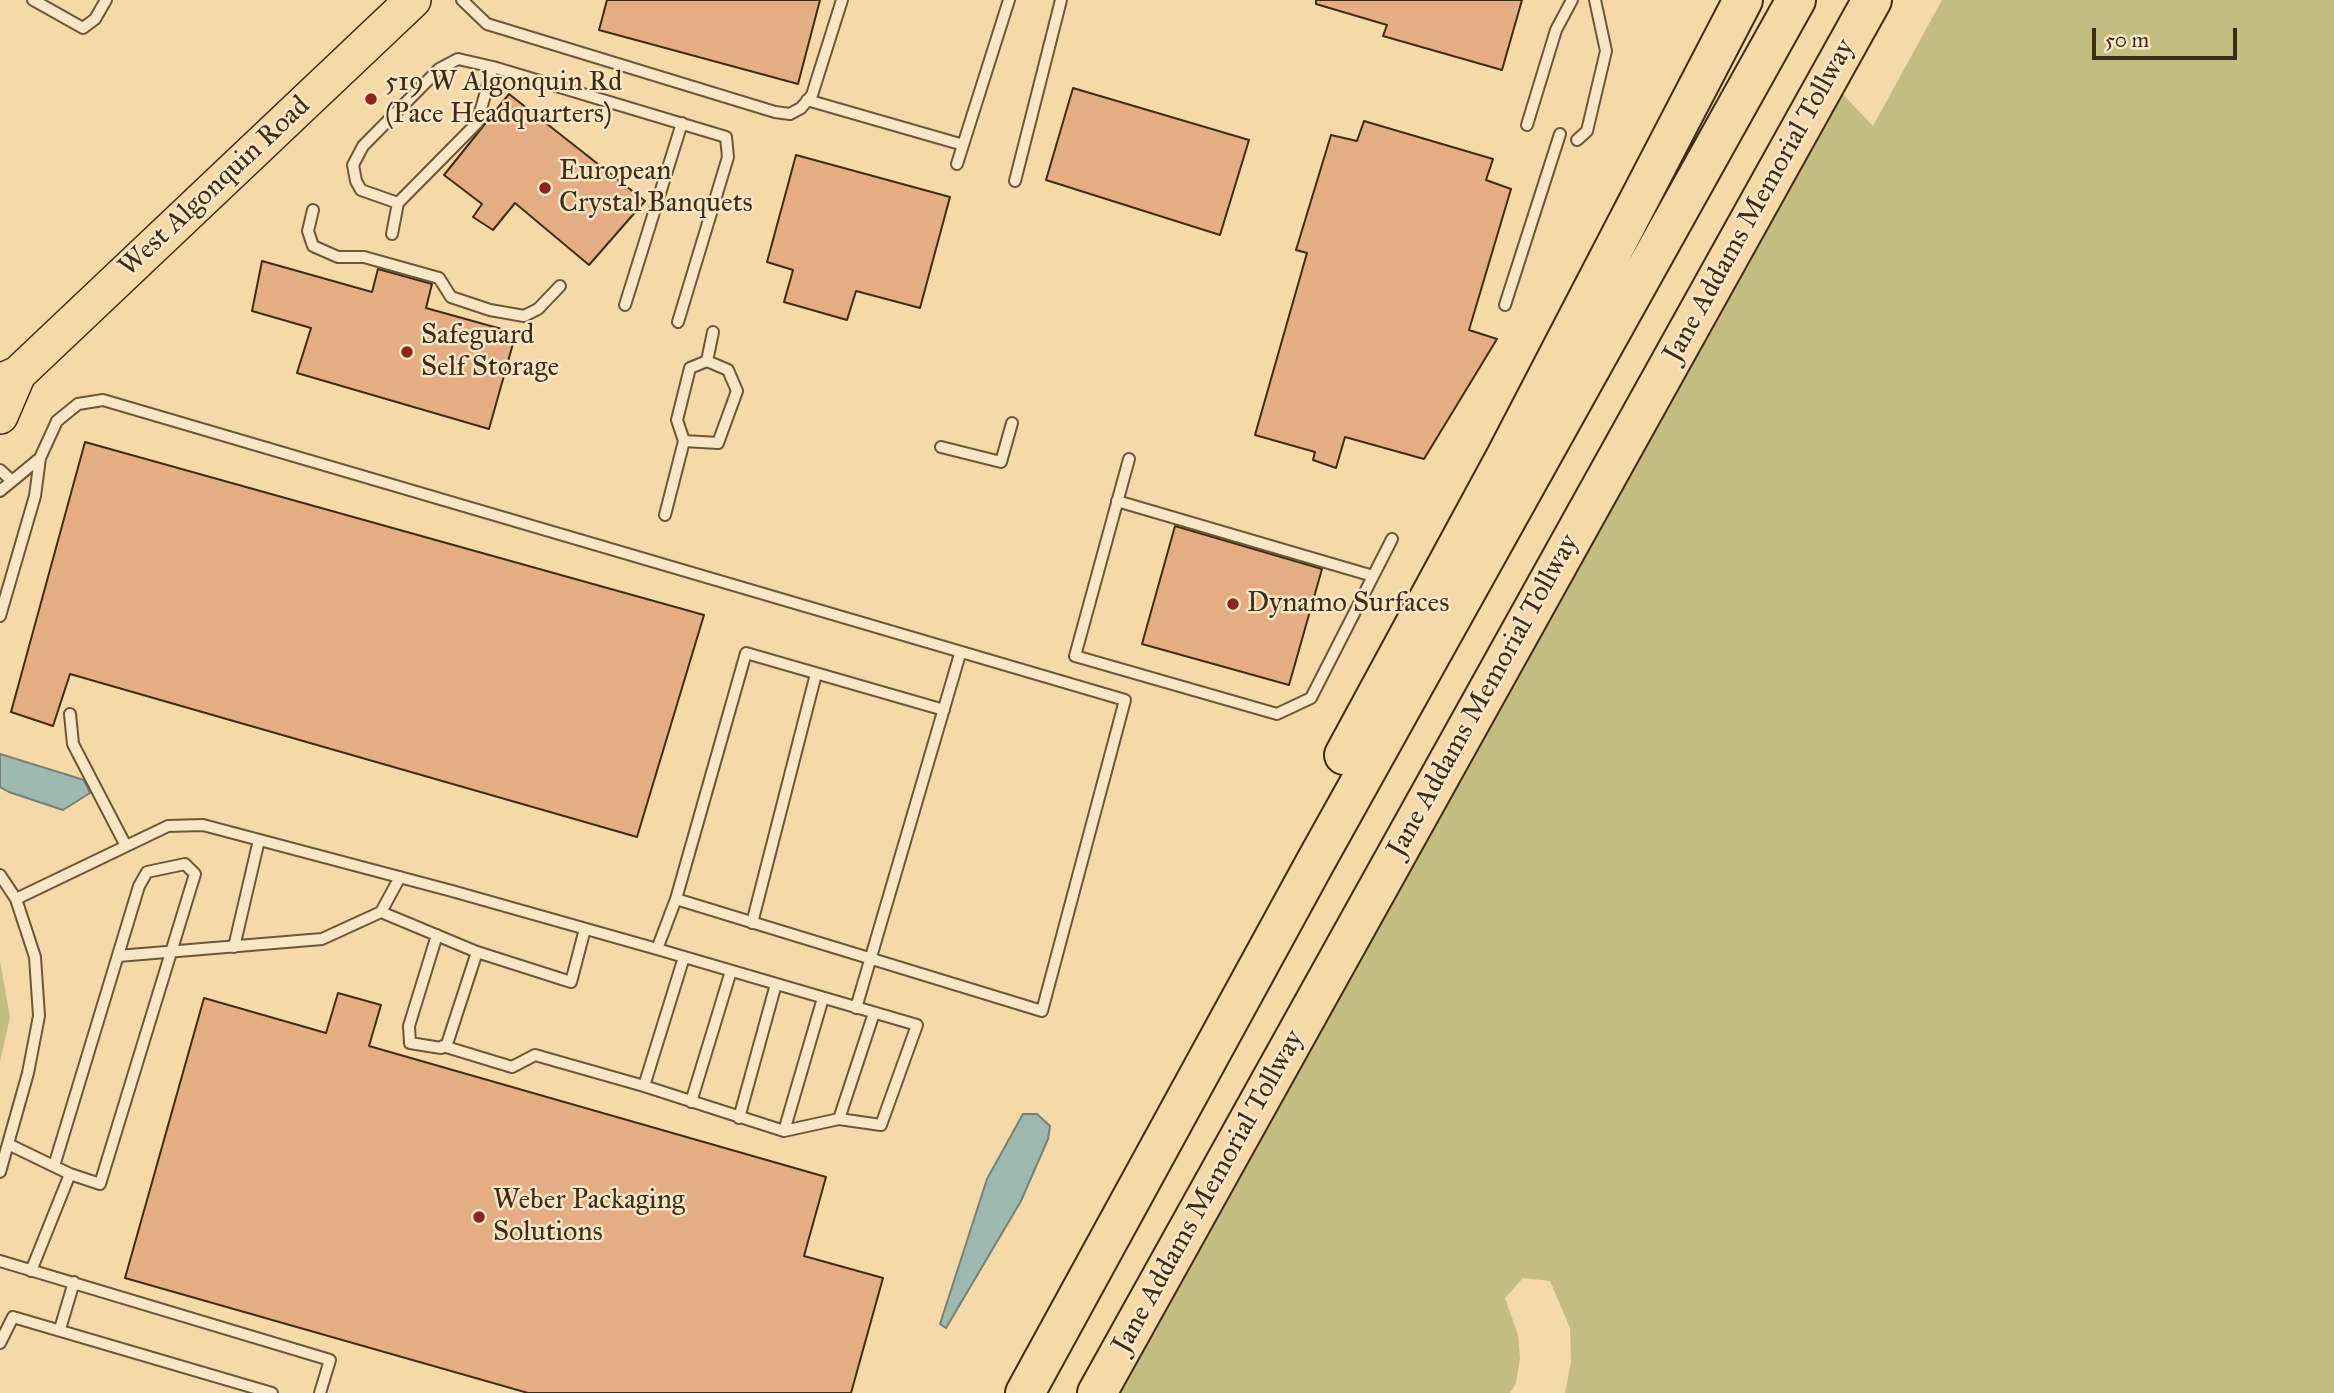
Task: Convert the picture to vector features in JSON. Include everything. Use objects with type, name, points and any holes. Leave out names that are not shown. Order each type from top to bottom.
[{"type":"highway","points":[[1316,861],[1327,787],[1506,456],[1744,0]]},
{"type":"highway","points":[[1025,1393],[1316,861],[1796,0]]},
{"type":"highway","name":"Jane Addams Memorial Tollway","points":[[1097,1393],[1872,0]]},
{"type":"main road","name":"West Algonquin Road","points":[[0,416],[9,378],[413,0]]},
{"type":"lane","points":[[34,0],[83,28],[95,19],[106,0]]},
{"type":"lane","points":[[462,0],[487,24],[775,112],[790,114],[812,95],[842,0]]},
{"type":"lane","points":[[957,164],[960,144],[1009,0]]},
{"type":"lane","points":[[1015,181],[1061,0]]},
{"type":"lane","points":[[1527,125],[1556,30],[1572,0]]},
{"type":"lane","points":[[1577,139],[1587,131],[1606,51],[1595,0]]},
{"type":"lane","points":[[398,202],[361,190],[353,165],[363,146],[439,69],[458,59],[494,67],[726,137],[728,156],[678,321]]},
{"type":"lane","points":[[392,234],[398,202],[477,123],[494,67]]},
{"type":"lane","points":[[807,100],[960,144]]},
{"type":"lane","points":[[625,305],[682,124]]},
{"type":"lane","points":[[1505,305],[1560,134]]},
{"type":"lane","points":[[313,210],[308,231],[313,246],[338,257],[364,257],[439,278],[451,297],[490,310],[524,316],[538,309],[560,286]]},
{"type":"lane","points":[[707,361],[713,332]]},
{"type":"lane","points":[[665,515],[684,441],[677,420],[690,368],[707,361],[728,370],[737,391],[718,443],[684,441]]},
{"type":"lane","points":[[0,616],[35,496],[40,458],[57,421],[78,404],[103,400],[960,654],[1125,699],[1042,1010],[871,961],[676,899]]},
{"type":"lane","points":[[941,447],[1001,462],[1012,423]]},
{"type":"lane","points":[[0,491],[40,458]]},
{"type":"lane","points":[[1129,459],[1075,656],[1278,714],[1311,698],[1392,539]]},
{"type":"lane","points":[[0,470],[12,481]]},
{"type":"lane","points":[[1117,501],[1373,576]]},
{"type":"lane","points":[[657,949],[676,899],[746,653],[944,710]]},
{"type":"lane","points":[[856,1008],[960,654]]},
{"type":"lane","points":[[752,923],[816,674]]},
{"type":"lane","points":[[70,714],[73,744],[126,846]]},
{"type":"lane","points":[[16,898],[168,826],[202,825],[657,949],[916,1026],[881,1125],[839,1119],[784,1131],[644,1086],[535,1055],[512,1067],[443,1046],[410,1043],[410,1026],[437,935]]},
{"type":"lane","points":[[234,947],[259,839]]},
{"type":"lane","points":[[8,1144],[70,1174],[100,1184],[195,874],[185,864],[148,872],[139,886],[54,1166]]},
{"type":"lane","points":[[0,874],[16,898],[35,957],[39,1016],[0,1172]]},
{"type":"lane","points":[[117,956],[322,939],[381,912],[400,877]]},
{"type":"lane","points":[[381,912],[477,952],[571,982],[585,929]]},
{"type":"lane","points":[[443,1046],[452,1033],[477,952]]},
{"type":"lane","points":[[644,1086],[684,957]]},
{"type":"lane","points":[[691,1102],[731,971]]},
{"type":"lane","points":[[740,1118],[776,984]]},
{"type":"lane","points":[[784,1131],[822,998]]},
{"type":"lane","points":[[839,1119],[874,1013]]},
{"type":"lane","points":[[31,1271],[70,1174]]},
{"type":"lane","points":[[0,1261],[330,1360],[320,1393]]},
{"type":"lane","points":[[60,1329],[74,1282]]},
{"type":"lane","points":[[0,1343],[13,1317],[272,1393]]},
{"type":"shaded area","points":[[1942,0],[2334,0],[2334,1393],[1565,1393],[1571,1362],[1570,1328],[1550,1281],[1523,1278],[1505,1298],[1518,1335],[1520,1358],[1516,1383],[1510,1393],[1103,1393],[1833,84],[1873,126]]},
{"type":"shaded area","points":[[0,961],[10,1017],[0,1062]]},
{"type":"water","points":[[0,754],[84,780],[90,793],[63,810],[9,792],[0,787]]},
{"type":"water","points":[[1023,1114],[1037,1114],[1050,1126],[1048,1139],[1021,1201],[946,1328],[940,1324],[987,1179]]},
{"type":"building","points":[[607,0],[820,0],[798,84],[599,30]]},
{"type":"building","points":[[1316,0],[1522,0],[1502,70],[1383,36],[1387,25],[1316,4]]},
{"type":"building","points":[[1073,88],[1249,140],[1220,235],[1046,180]]},
{"type":"building","name":"European Crystal Banquets","points":[[509,94],[645,201],[589,265],[515,203],[493,230],[473,217],[482,204],[444,175]]},
{"type":"building","points":[[1364,121],[1493,159],[1486,180],[1511,189],[1469,330],[1497,339],[1424,459],[1345,437],[1336,468],[1313,460],[1315,452],[1255,435],[1307,253],[1296,250],[1331,135],[1357,141]]},
{"type":"building","points":[[796,155],[950,197],[920,308],[856,291],[847,320],[784,302],[793,270],[767,262]]},
{"type":"building","name":"Safeguard Self Storage","points":[[262,261],[372,292],[378,269],[432,284],[426,308],[516,333],[489,429],[297,373],[311,328],[252,311]]},
{"type":"building","points":[[85,442],[704,615],[637,837],[70,674],[53,726],[11,712]]},
{"type":"building","name":"Dynamo Surfaces","points":[[1175,526],[1322,569],[1289,685],[1142,644]]},
{"type":"building","name":"Weber Packaging Solutions","points":[[338,993],[381,1005],[369,1046],[826,1177],[804,1256],[883,1278],[851,1393],[528,1393],[125,1278],[204,998],[326,1033]]},
{"type":"place","name":"519 W Algonquin Rd (Pace Headquarters)","points":[[371,99]]},
{"type":"place","name":"European Crystal Banquets","points":[[545,188]]},
{"type":"place","name":"Safeguard Self Storage","points":[[407,352]]},
{"type":"place","name":"Dynamo Surfaces","points":[[1233,604]]},
{"type":"place","name":"Weber Packaging Solutions","points":[[479,1217]]}]
